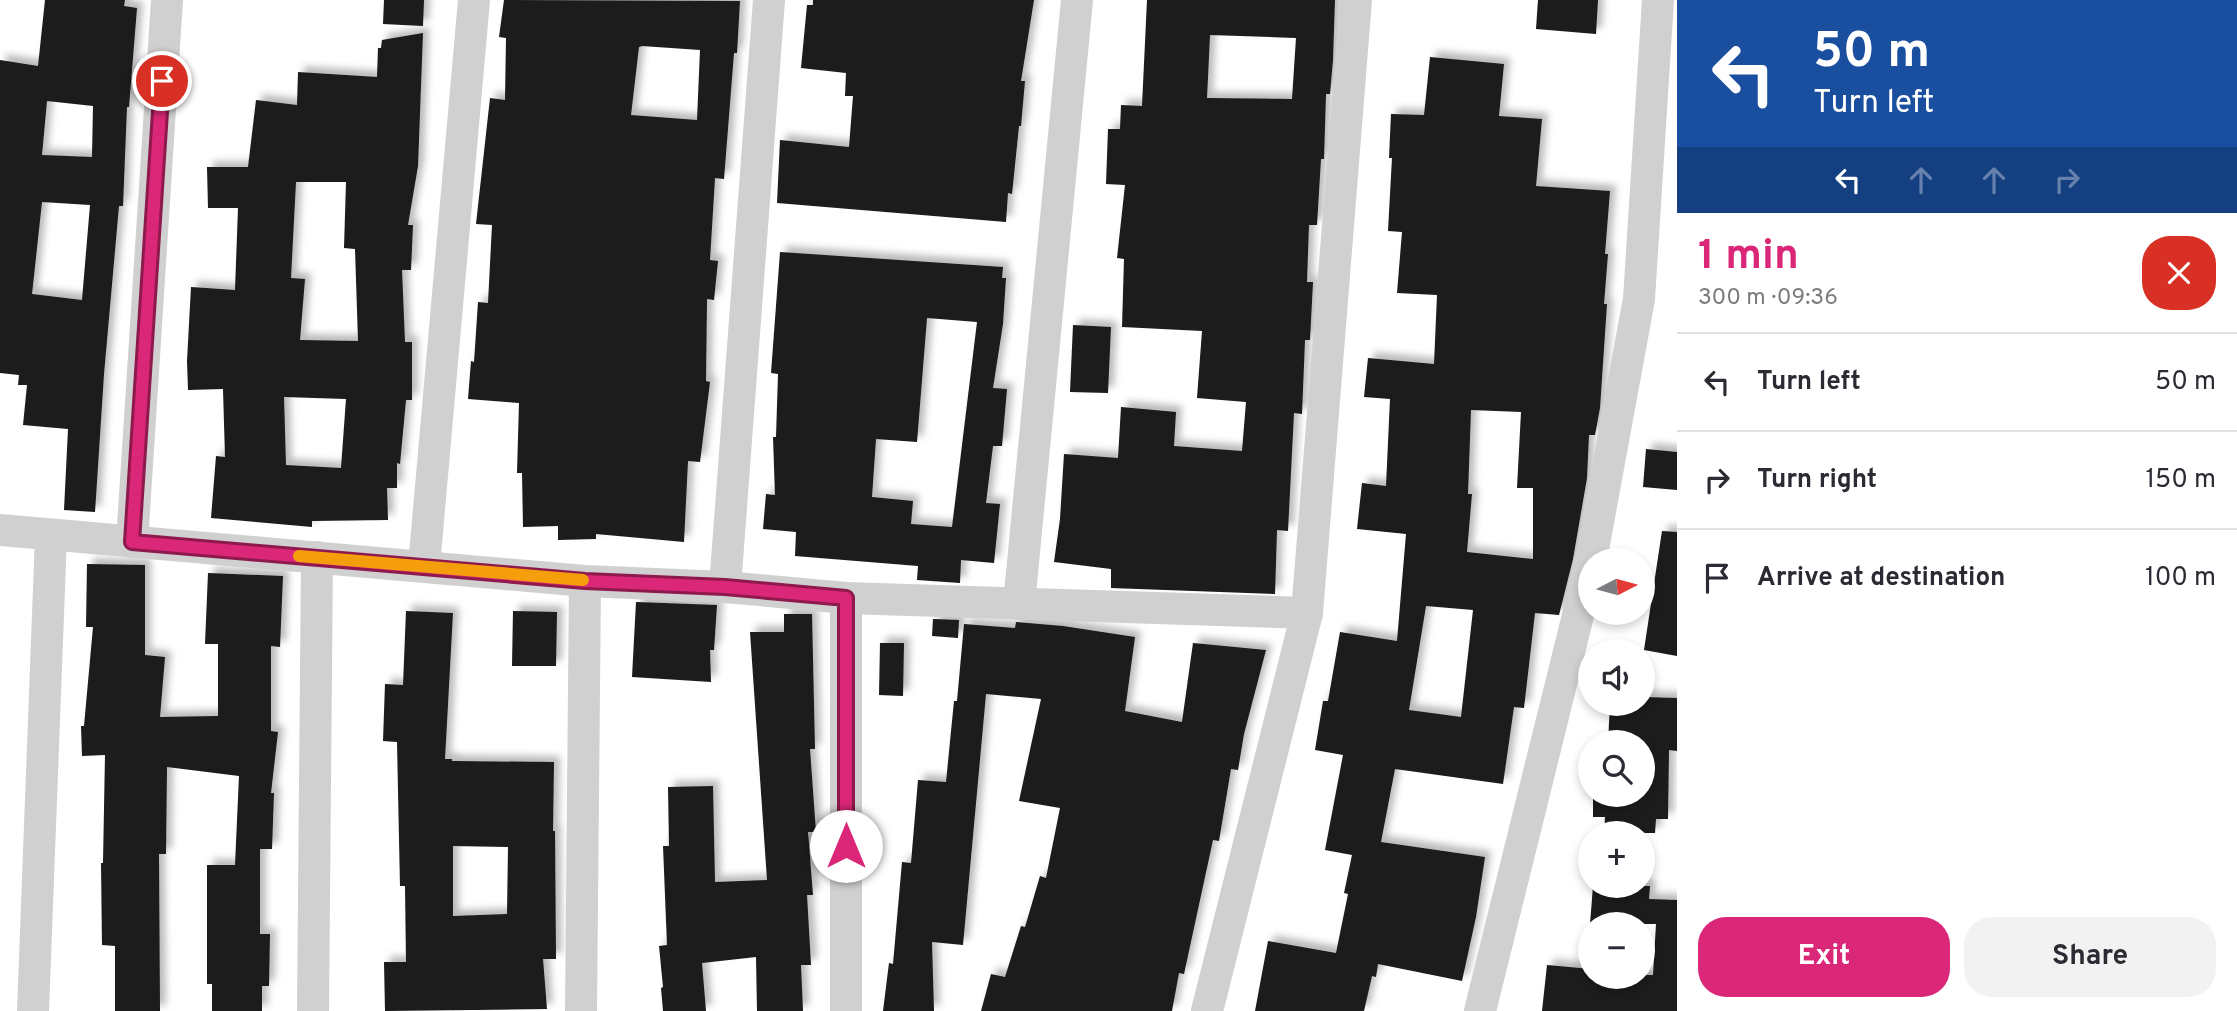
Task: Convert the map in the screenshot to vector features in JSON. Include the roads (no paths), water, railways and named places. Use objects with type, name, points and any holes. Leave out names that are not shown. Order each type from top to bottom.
[{"type":"street","points":[[132,542],[167,0]]},
{"type":"street","points":[[424,566],[474,0]]},
{"type":"street","points":[[725,587],[769,0]]},
{"type":"street","points":[[1019,604],[1077,0]]},
{"type":"street","points":[[1207,1011],[1307,612],[1356,0]]},
{"type":"street","points":[[1593,548],[1639,299],[1658,0]]},
{"type":"street","points":[[0,530],[585,581],[725,587],[846,598],[1307,612]]},
{"type":"street","points":[[33,1011],[51,535]]},
{"type":"street","points":[[313,1011],[317,557]]},
{"type":"street","points":[[581,1011],[585,581]]},
{"type":"street","points":[[846,598],[846,1011]]},
{"type":"street","points":[[1480,1011],[1578,614]]}]
